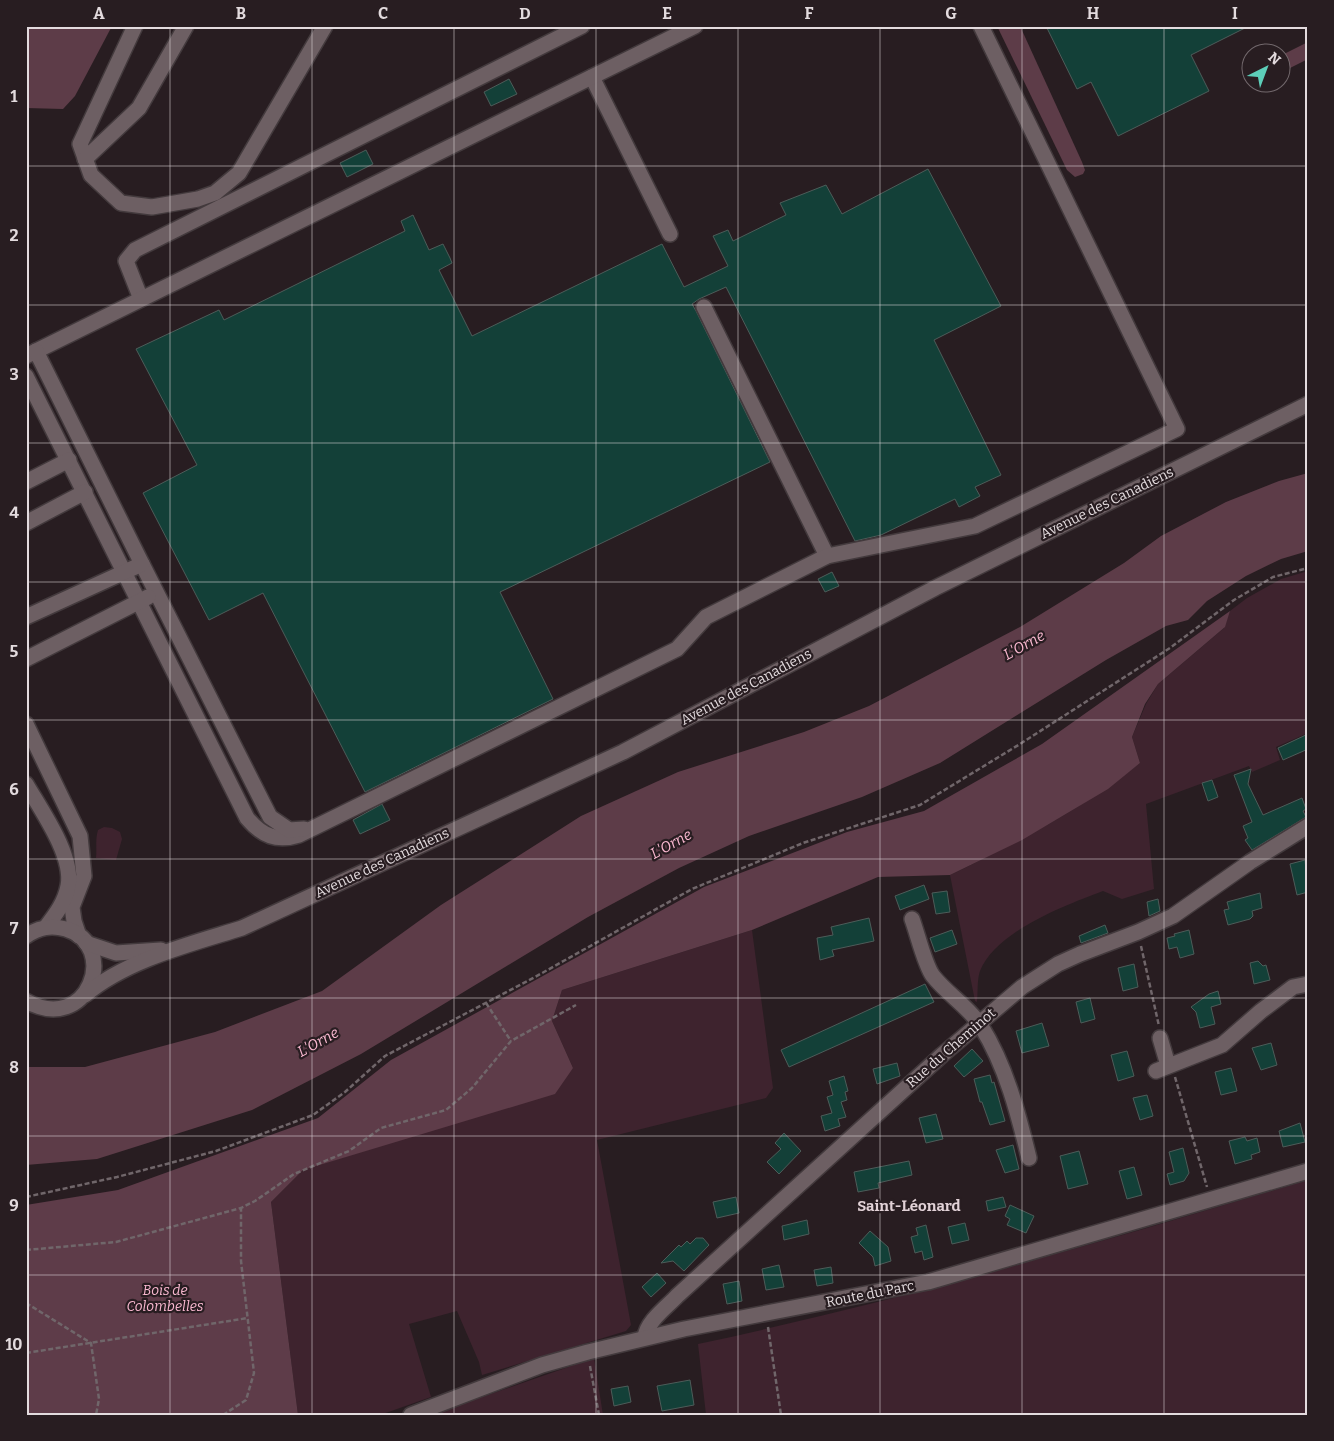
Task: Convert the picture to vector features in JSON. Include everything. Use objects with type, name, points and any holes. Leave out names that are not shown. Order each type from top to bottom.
[{"type":"street","points":[[135,26],[80,144],[91,175],[121,203],[152,207],[198,199],[218,200]]},
{"type":"street","points":[[86,159],[139,108],[186,26]]},
{"type":"street","points":[[218,200],[239,173],[324,26]]},
{"type":"street","points":[[312,829],[289,830],[270,817],[157,592],[31,354],[695,26]]},
{"type":"street","points":[[26,376],[126,572],[247,818],[254,827],[273,838],[290,838],[312,829],[677,649],[706,617],[827,556],[976,526],[1177,429],[981,26]]},
{"type":"street","points":[[142,299],[126,261],[135,250],[218,200],[579,27]]},
{"type":"street","points":[[592,77],[670,234]]},
{"type":"street","points":[[704,307],[827,556]]},
{"type":"street","name":"Avenue des Canadiens","points":[[26,1001],[44,1009],[63,1009],[75,1004],[100,982],[113,975],[175,949],[242,928],[623,752],[935,588],[1308,404]]},
{"type":"street","points":[[26,482],[69,460]]},
{"type":"street","points":[[26,523],[85,492]]},
{"type":"street","points":[[26,616],[142,564]]},
{"type":"street","points":[[26,659],[157,592]]},
{"type":"street","points":[[26,724],[33,755],[80,836],[84,876],[72,907],[74,921],[92,955],[94,969],[92,983],[85,995]]},
{"type":"street","points":[[26,784],[59,842],[68,869],[68,887],[60,908],[46,927],[26,936]]},
{"type":"street","name":"Rue du Cheminot","points":[[645,1337],[646,1332],[656,1318],[677,1296],[942,1055],[1022,987],[1080,954],[1138,932],[1173,916],[1250,862],[1308,826]]},
{"type":"street","points":[[59,842],[80,836]]},
{"type":"street","points":[[912,918],[932,975],[980,1024],[997,1053],[1018,1113],[1029,1158]]},
{"type":"street","name":"Avenue des Canadiens","points":[[46,927],[69,930],[82,939],[116,954],[175,949]]},
{"type":"street","points":[[1160,1038],[1162,1068],[1222,1045],[1277,999],[1293,988],[1308,984]]},
{"type":"street","name":"Route du Parc","points":[[411,1415],[542,1365],[588,1352],[645,1337],[928,1282],[1211,1202],[1308,1171]]},
{"type":"path","points":[[26,1197],[117,1177],[216,1151],[313,1115],[345,1092],[385,1056],[486,1003],[692,889],[803,843],[920,805],[1029,739],[1170,648],[1234,600],[1273,577],[1308,568]]},
{"type":"path","points":[[1142,949],[1159,1022]]},
{"type":"path","points":[[486,1003],[511,1041]]},
{"type":"path","points":[[26,1250],[116,1242],[241,1208],[255,1201],[294,1174],[349,1151],[381,1128],[446,1110],[472,1088],[511,1041],[576,1005]]},
{"type":"path","points":[[1162,1068],[1176,1078],[1211,1202]]},
{"type":"path","points":[[224,1415],[246,1400],[254,1373],[241,1261],[241,1208]]},
{"type":"path","points":[[26,1303],[91,1343]]},
{"type":"path","points":[[766,1313],[781,1415]]},
{"type":"path","points":[[26,1353],[248,1318]]},
{"type":"path","points":[[91,1343],[99,1399],[96,1415]]},
{"type":"path","points":[[588,1352],[599,1415]]},
{"type":"shaded area","points":[[1308,571],[1308,733],[1276,747],[1280,760],[1252,772],[1249,766],[1146,804],[1154,889],[1122,899],[1103,891],[1052,912],[1016,932],[988,957],[980,971],[977,1002],[975,1001],[950,875],[1072,810],[1140,763],[1132,737],[1146,704],[1158,684],[1224,628],[1230,611],[1247,598],[1281,579]]},
{"type":"shaded area","points":[[104,827],[120,832],[122,839],[116,860],[96,858],[98,830]]},
{"type":"shaded area","points":[[752,930],[773,1088],[766,1098],[597,1140],[631,1325],[626,1331],[482,1375],[479,1362],[457,1311],[409,1324],[431,1397],[380,1415],[298,1415],[271,1202],[303,1170],[402,1139],[573,1068],[552,1021],[562,990]]},
{"type":"shaded area","points":[[1308,1180],[1308,1415],[706,1415],[698,1344],[928,1289]]},
{"type":"shaded area","points":[[594,1358],[603,1415],[437,1415],[436,1413]]},
{"type":"green space","name":"Bois de Colombelles","points":[[1230,611],[1225,627],[1158,684],[1145,704],[1132,737],[1140,763],[1108,789],[1022,840],[950,875],[878,877],[752,930],[562,990],[552,1021],[573,1068],[555,1094],[303,1170],[271,1202],[298,1415],[26,1415],[26,1205],[118,1190],[318,1118],[391,1060],[704,887],[847,832],[924,811],[1042,744]]},
{"type":"water","points":[[26,26],[112,26],[75,96],[63,109],[26,108]]},
{"type":"water","points":[[997,26],[1020,26],[1082,162],[1085,170],[1083,174],[1075,177],[1067,170]]},
{"type":"water","points":[[1308,42],[1308,59],[1292,67],[1292,50]]},
{"type":"water","name":"L'Orne","points":[[1308,473],[1308,551],[1281,559],[1246,576],[1207,601],[1188,620],[1166,626],[1106,660],[940,763],[862,797],[749,836],[679,868],[588,917],[361,1054],[252,1110],[97,1159],[26,1165],[26,1067],[85,1067],[215,1032],[322,991],[441,905],[581,816],[678,772],[804,732],[869,706],[1020,627],[1124,563],[1161,536],[1226,502],[1279,481]]},
{"type":"building","points":[[1046,26],[1249,26],[1191,55],[1209,91],[1118,136],[1091,82],[1077,89]]},
{"type":"building","points":[[509,79],[517,94],[491,106],[484,92]]},
{"type":"building","points":[[366,150],[373,164],[347,177],[340,163]]},
{"type":"building","points":[[928,169],[1001,306],[934,340],[1001,475],[975,487],[980,496],[959,507],[955,499],[881,535],[855,541],[726,287],[699,299],[692,304],[770,462],[500,592],[553,699],[365,792],[263,593],[209,620],[143,493],[197,465],[136,349],[219,310],[224,320],[405,231],[401,221],[413,215],[429,250],[443,244],[450,258],[452,263],[439,270],[472,336],[662,244],[684,287],[728,266],[713,236],[728,230],[733,241],[786,215],[780,203],[826,185],[842,214]]},
{"type":"building","points":[[832,572],[839,586],[825,592],[818,579]]},
{"type":"building","points":[[1308,734],[1308,749],[1283,760],[1278,748]]},
{"type":"building","points":[[1251,769],[1248,784],[1263,815],[1302,798],[1306,809],[1303,811],[1306,817],[1252,850],[1245,840],[1248,838],[1243,826],[1252,822],[1234,775]]},
{"type":"building","points":[[1212,780],[1218,797],[1208,801],[1202,783]]},
{"type":"building","points":[[382,804],[390,820],[360,834],[353,820]]},
{"type":"building","points":[[1305,860],[1308,892],[1297,895],[1290,864]]},
{"type":"building","points":[[924,885],[929,899],[900,910],[895,896]]},
{"type":"building","points":[[947,891],[950,912],[936,914],[932,893]]},
{"type":"building","points":[[1260,893],[1262,908],[1252,911],[1253,916],[1250,919],[1228,925],[1224,910],[1229,909],[1227,902]]},
{"type":"building","points":[[1158,899],[1160,911],[1149,916],[1147,902]]},
{"type":"building","points":[[869,918],[874,941],[832,950],[834,956],[820,960],[817,938],[833,935],[831,927]]},
{"type":"building","points":[[1105,925],[1108,933],[1081,943],[1079,936]]},
{"type":"building","points":[[952,930],[957,944],[935,952],[930,938]]},
{"type":"building","points":[[1189,930],[1194,954],[1180,958],[1177,947],[1169,949],[1167,938]]},
{"type":"building","points":[[1258,961],[1263,966],[1266,965],[1270,980],[1254,984],[1250,963]]},
{"type":"building","points":[[1134,964],[1138,987],[1123,991],[1118,968]]},
{"type":"building","points":[[925,984],[934,1002],[789,1067],[781,1050]]},
{"type":"building","points":[[1218,991],[1221,1004],[1211,1007],[1215,1024],[1200,1028],[1196,1012],[1191,1007],[1209,994]]},
{"type":"building","points":[[1090,998],[1095,1019],[1081,1023],[1076,1002]]},
{"type":"building","points":[[1042,1023],[1049,1046],[1022,1053],[1016,1031]]},
{"type":"building","points":[[1271,1043],[1277,1065],[1261,1070],[1252,1048]]},
{"type":"building","points":[[972,1049],[983,1061],[964,1077],[954,1066]]},
{"type":"building","points":[[1127,1051],[1134,1076],[1118,1081],[1111,1055]]},
{"type":"building","points":[[897,1063],[900,1076],[877,1084],[873,1069]]},
{"type":"building","points":[[1231,1068],[1237,1091],[1221,1095],[1215,1072]]},
{"type":"building","points":[[990,1075],[992,1083],[994,1082],[1005,1121],[990,1125],[982,1102],[980,1102],[974,1079]]},
{"type":"building","points":[[844,1076],[848,1091],[845,1092],[847,1100],[841,1102],[846,1117],[838,1119],[840,1126],[825,1131],[821,1116],[832,1113],[827,1097],[833,1095],[829,1081]]},
{"type":"building","points":[[1147,1095],[1153,1116],[1140,1120],[1133,1098]]},
{"type":"building","points":[[936,1114],[943,1139],[926,1143],[919,1118]]},
{"type":"building","points":[[1300,1123],[1305,1142],[1283,1147],[1279,1131]]},
{"type":"building","points":[[784,1133],[801,1151],[779,1174],[767,1162],[781,1149],[775,1143]]},
{"type":"building","points":[[1245,1137],[1247,1141],[1257,1138],[1260,1152],[1251,1155],[1252,1159],[1235,1164],[1229,1141]]},
{"type":"building","points":[[1013,1145],[1019,1169],[1005,1173],[996,1150]]},
{"type":"building","points":[[1183,1148],[1189,1173],[1184,1181],[1170,1185],[1167,1174],[1174,1172],[1169,1152]]},
{"type":"building","points":[[1079,1151],[1088,1184],[1068,1189],[1060,1156]]},
{"type":"building","points":[[909,1161],[912,1175],[878,1183],[879,1188],[858,1192],[854,1172]]},
{"type":"building","points":[[1134,1167],[1142,1195],[1127,1199],[1119,1171]]},
{"type":"building","points":[[736,1197],[739,1213],[717,1218],[713,1202]]},
{"type":"building","points":[[1003,1197],[1006,1207],[988,1211],[986,1201]]},
{"type":"building","points":[[1010,1205],[1034,1216],[1026,1233],[1007,1225],[1010,1219],[1005,1216]]},
{"type":"building","points":[[807,1220],[809,1234],[784,1240],[782,1226]]},
{"type":"building","points":[[965,1223],[969,1240],[952,1244],[948,1227]]},
{"type":"building","points":[[926,1225],[933,1257],[924,1260],[922,1251],[915,1253],[911,1237],[918,1235],[916,1228]]},
{"type":"building","points":[[870,1231],[888,1247],[891,1261],[875,1266],[873,1257],[859,1243]]},
{"type":"building","points":[[696,1238],[703,1238],[709,1245],[684,1271],[673,1261],[661,1263],[679,1245],[681,1247],[687,1241],[690,1244]]},
{"type":"building","points":[[779,1265],[784,1287],[766,1290],[762,1269]]},
{"type":"building","points":[[831,1267],[833,1283],[817,1286],[814,1270]]},
{"type":"building","points":[[657,1273],[666,1283],[651,1297],[642,1287]]},
{"type":"building","points":[[739,1281],[742,1301],[727,1304],[723,1284]]},
{"type":"building","points":[[690,1380],[694,1405],[662,1411],[657,1386]]},
{"type":"building","points":[[628,1386],[631,1402],[614,1406],[611,1389]]},
{"type":"district","name":"Saint-Léonard","points":[[909,1206]]}]
